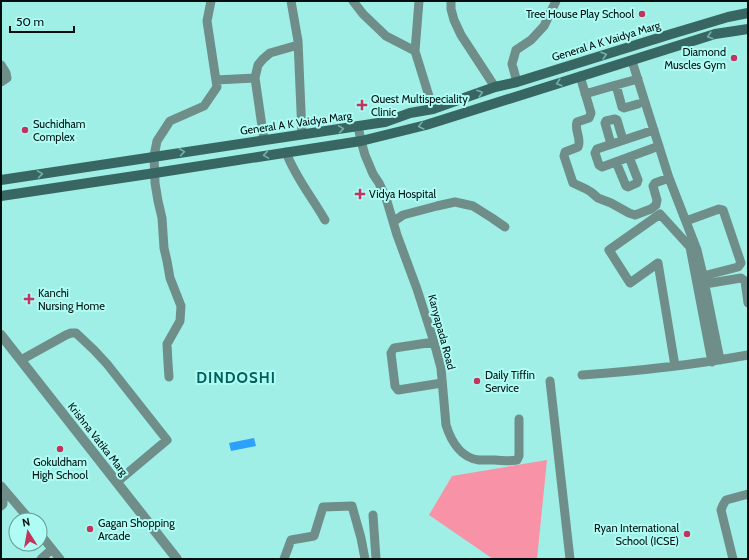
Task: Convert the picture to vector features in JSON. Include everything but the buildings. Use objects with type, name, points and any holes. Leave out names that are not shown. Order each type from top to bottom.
[{"type":"main road","name":"General A K Vaidya Marg","points":[[1,180],[385,122],[410,113],[433,109],[495,88],[668,35],[728,17],[748,13]]},
{"type":"main road","points":[[1,196],[361,141],[426,125],[715,34],[748,29]]},
{"type":"street","points":[[169,377],[167,344],[180,321],[181,306],[170,278],[168,261],[164,248],[162,218],[158,201],[154,156],[157,141],[170,121],[204,106],[217,87],[207,21],[212,1]]},
{"type":"street","points":[[291,1],[298,45],[302,134]]},
{"type":"street","points":[[353,1],[363,14],[386,36],[415,51]]},
{"type":"street","points":[[419,1],[415,51],[433,109]]},
{"type":"street","points":[[452,1],[451,9],[456,25],[495,88]]},
{"type":"street","points":[[517,82],[512,64],[516,50],[531,40],[544,26],[556,1]]},
{"type":"street","points":[[264,140],[255,78],[258,65],[270,53],[298,45]]},
{"type":"street","points":[[632,61],[669,178],[696,250],[704,280],[716,361]]},
{"type":"street","points":[[1,65],[7,78],[1,82]]},
{"type":"street","points":[[580,76],[591,114],[589,118],[577,122],[576,127],[580,144],[578,147],[565,152],[564,156],[573,183],[586,189],[598,198],[635,215],[656,206],[658,200],[653,186],[654,183],[669,178]]},
{"type":"street","points":[[216,80],[255,78]]},
{"type":"street","points":[[585,94],[638,79]]},
{"type":"street","points":[[616,85],[622,107],[624,108],[638,104]]},
{"type":"street","points":[[611,144],[605,123],[606,121],[617,120],[623,140]]},
{"type":"street","name":"Kanyapada Road","points":[[358,126],[361,141],[372,174],[379,183],[386,198],[434,342],[441,368],[446,425],[449,434],[454,443],[469,457],[478,460],[517,460],[519,456],[519,419]]},
{"type":"street","points":[[654,130],[598,149],[596,153],[602,167],[659,146]]},
{"type":"street","points":[[286,152],[301,183],[325,220]]},
{"type":"street","points":[[616,162],[626,186],[628,187],[637,183],[638,180],[629,157]]},
{"type":"street","points":[[393,222],[403,215],[455,202],[473,206],[505,227]]},
{"type":"street","points":[[686,221],[719,209],[723,210],[741,263],[738,267],[704,280]]},
{"type":"street","points":[[675,366],[658,263],[630,283],[609,250],[660,214],[690,247],[716,361]]},
{"type":"street","points":[[704,280],[741,278],[745,281],[748,303]]},
{"type":"street","points":[[21,360],[71,332],[76,333],[107,364],[167,440],[116,482]]},
{"type":"street","name":"Krishna Vatika Marg","points":[[1,335],[177,559]]},
{"type":"street","points":[[434,342],[394,348],[391,353],[395,386],[398,390],[442,383]]},
{"type":"street","points":[[582,375],[617,373],[716,361],[748,355]]},
{"type":"street","points":[[550,381],[570,559]]},
{"type":"street","points":[[1,506],[3,504],[2,492]]},
{"type":"street","points":[[2,492],[22,512]]},
{"type":"street","points":[[732,559],[721,510],[726,500],[748,494]]},
{"type":"street","points":[[284,559],[291,540],[314,536],[323,508],[352,506],[365,559]]},
{"type":"street","points":[[373,515],[376,559]]},
{"type":"street","points":[[48,544],[60,559]]},
{"type":"street","points":[[41,559],[52,549]]},
{"type":"street","points":[[288,550],[291,559]]},
{"type":"shaded area","points":[[547,460],[537,559],[493,559],[429,515],[452,476]]},
{"type":"water","points":[[254,438],[256,446],[231,451],[229,443]]},
{"type":"place","name":"Tree House Play School","points":[[642,14]]},
{"type":"place","name":"Diamond Muscles Gym","points":[[734,58]]},
{"type":"place","name":"Quest Multispeciality Clinic","points":[[362,105]]},
{"type":"place","name":"Suchidham Complex","points":[[25,130]]},
{"type":"place","name":"Vidya Hospital","points":[[360,194]]},
{"type":"place","name":"Kanchi Nursing Home","points":[[29,299]]},
{"type":"place","name":"Daily Tiffin Service","points":[[477,381]]},
{"type":"place","name":"Gokuldham High School","points":[[60,449]]},
{"type":"place","name":"Gagan Shopping Arcade","points":[[90,529]]},
{"type":"place","name":"Ryan International School (ICSE)","points":[[687,534]]},
{"type":"district","name":"DINDOSHI","points":[[236,378]]}]
